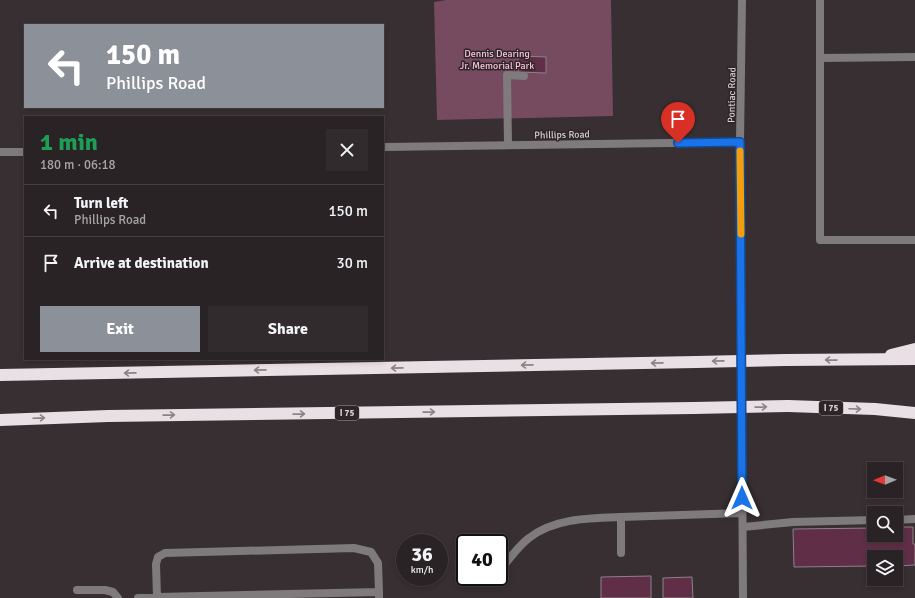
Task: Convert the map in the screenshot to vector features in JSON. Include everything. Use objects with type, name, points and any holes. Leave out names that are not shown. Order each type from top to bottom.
[{"type":"highway","points":[[870,360],[915,349]]},
{"type":"highway","points":[[0,375],[785,360],[915,359]]},
{"type":"highway","name":"I 75","points":[[0,420],[123,416],[788,406],[875,410],[915,408]]},
{"type":"highway","points":[[875,410],[915,413]]},
{"type":"street","name":"Pontiac Road","points":[[742,0],[740,142],[743,598]]},
{"type":"street","points":[[820,0],[820,240],[915,240]]},
{"type":"street","points":[[820,58],[915,57]]},
{"type":"street","points":[[508,145],[507,75],[524,76]]},
{"type":"street","name":"Phillips Road","points":[[384,147],[740,142]]},
{"type":"street","points":[[0,152],[24,152]]},
{"type":"street","points":[[508,561],[528,538],[546,528],[565,522],[595,518],[742,513]]},
{"type":"street","points":[[621,517],[621,553]]},
{"type":"street","points":[[903,520],[915,519]]},
{"type":"street","points":[[742,527],[793,522],[867,520]]},
{"type":"street","points":[[138,598],[157,598],[379,595],[378,563],[371,552],[354,548],[166,553],[158,557],[156,564],[157,598]]},
{"type":"street","points":[[78,590],[105,590],[113,592],[118,598]]},
{"type":"green space","name":"Dennis Dearing Jr. Memorial Park","points":[[446,0],[611,0],[613,116],[437,120],[434,2]]},
{"type":"building","points":[[518,56],[546,57],[546,73],[518,72]]},
{"type":"building","points":[[903,527],[913,527],[915,565],[903,566],[903,550],[867,550],[867,566],[794,567],[793,529],[867,528],[867,542],[903,542]]},
{"type":"building","points":[[651,576],[651,598],[601,598],[601,577]]},
{"type":"building","points":[[692,577],[693,598],[663,598],[663,578]]},
{"type":"slow traffic","points":[[740,151],[741,234]]},
{"type":"route","points":[[678,143],[740,142],[742,498]]}]
